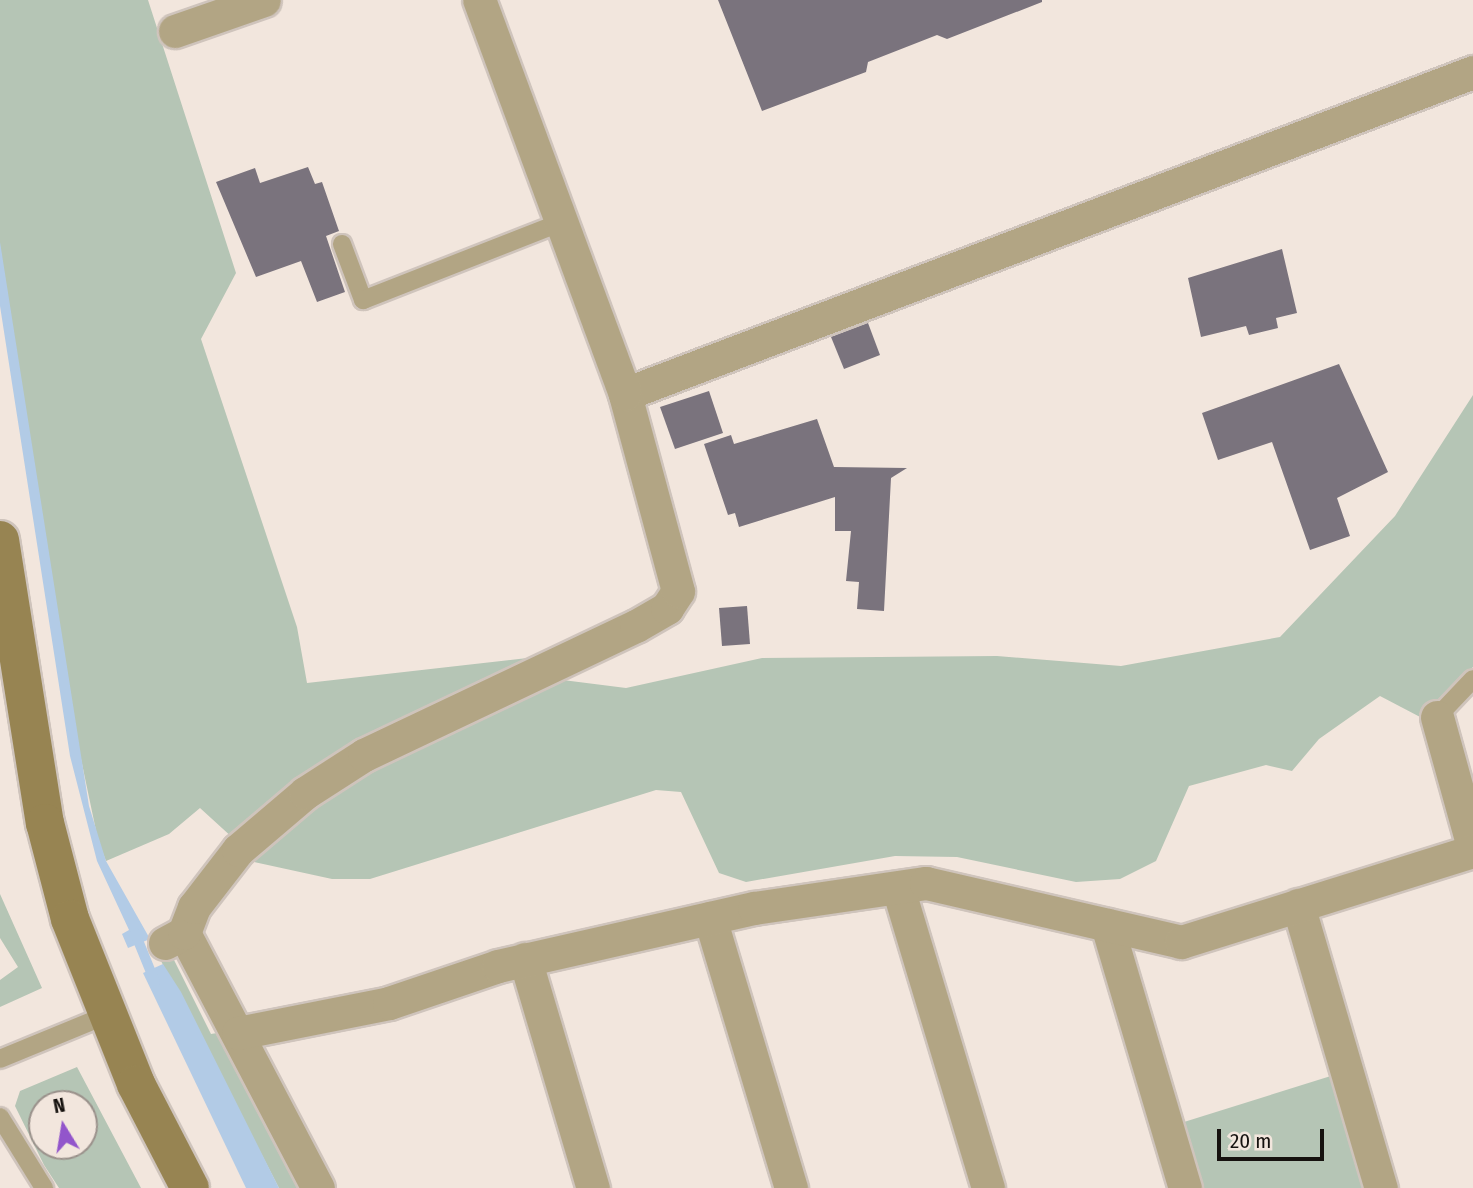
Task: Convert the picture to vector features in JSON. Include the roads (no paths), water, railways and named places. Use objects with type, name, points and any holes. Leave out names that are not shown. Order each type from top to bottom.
[{"type":"street","points":[[174,31],[264,0]]},
{"type":"street","points":[[318,1188],[238,1033],[174,938],[194,906],[238,850],[305,793],[364,755],[667,608],[678,591],[625,394],[480,0]]},
{"type":"street","points":[[625,394],[1473,72]]},
{"type":"street","points":[[0,540],[45,823],[70,919],[107,1015],[190,1188]]},
{"type":"street","points":[[238,1033],[389,1003],[525,959],[710,918],[926,883],[1181,942],[1473,849],[1461,757],[1437,717]]},
{"type":"street","points":[[898,888],[988,1188]]},
{"type":"street","points":[[1298,905],[1381,1188]]},
{"type":"street","points":[[710,918],[791,1188]]},
{"type":"street","points":[[1107,925],[1185,1188]]},
{"type":"street","points":[[525,959],[593,1188]]},
{"type":"lane","points":[[342,244],[363,300],[562,222]]},
{"type":"lane","points":[[1437,717],[1473,679]]},
{"type":"lane","points":[[0,1059],[107,1015]]},
{"type":"lane","points":[[0,1117],[44,1188]]},
{"type":"water","points":[[0,242],[89,806],[106,861],[150,939],[128,948],[122,934],[129,930],[97,861],[70,756],[0,306]]},
{"type":"water","points":[[163,964],[181,992],[279,1188],[246,1188],[143,973]]},
{"type":"waterway","points":[[135,933],[155,982]]}]
